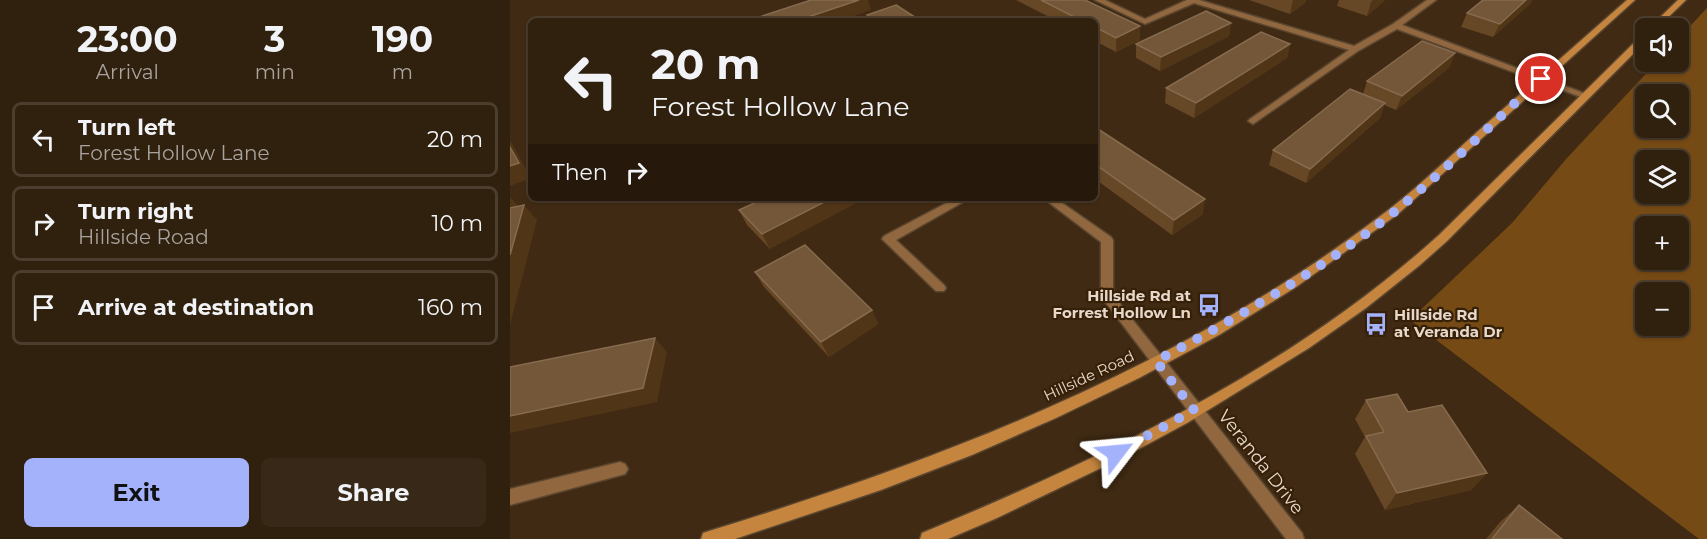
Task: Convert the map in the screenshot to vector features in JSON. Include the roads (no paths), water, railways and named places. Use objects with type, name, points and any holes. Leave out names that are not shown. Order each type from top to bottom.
[{"type":"street","points":[[1098,0],[1145,22],[1192,0],[1355,49]]},
{"type":"street","points":[[1253,121],[1355,49],[1396,26],[1432,0]]},
{"type":"street","name":"Hillside Road","points":[[709,539],[852,493],[979,445],[1129,376],[1259,304],[1314,270],[1368,232],[1412,196],[1630,0]]},
{"type":"street","points":[[1663,18],[1682,0]]},
{"type":"street","points":[[1396,26],[1584,95]]},
{"type":"street","points":[[927,539],[1013,503],[1116,453],[1194,410],[1294,350],[1360,305],[1416,262],[1461,222],[1584,95],[1635,46]]},
{"type":"street","points":[[940,288],[888,239],[959,201]]},
{"type":"street","name":"Veranda Drive","points":[[1052,201],[1107,240],[1107,296],[1296,539]]},
{"type":"street","points":[[510,497],[620,469]]},
{"type":"place","name":"Hillside Rd at Forrest Hollow Ln","points":[[1209,305]]},
{"type":"place","name":"Hillside Rd at Veranda Dr","points":[[1376,324]]}]
